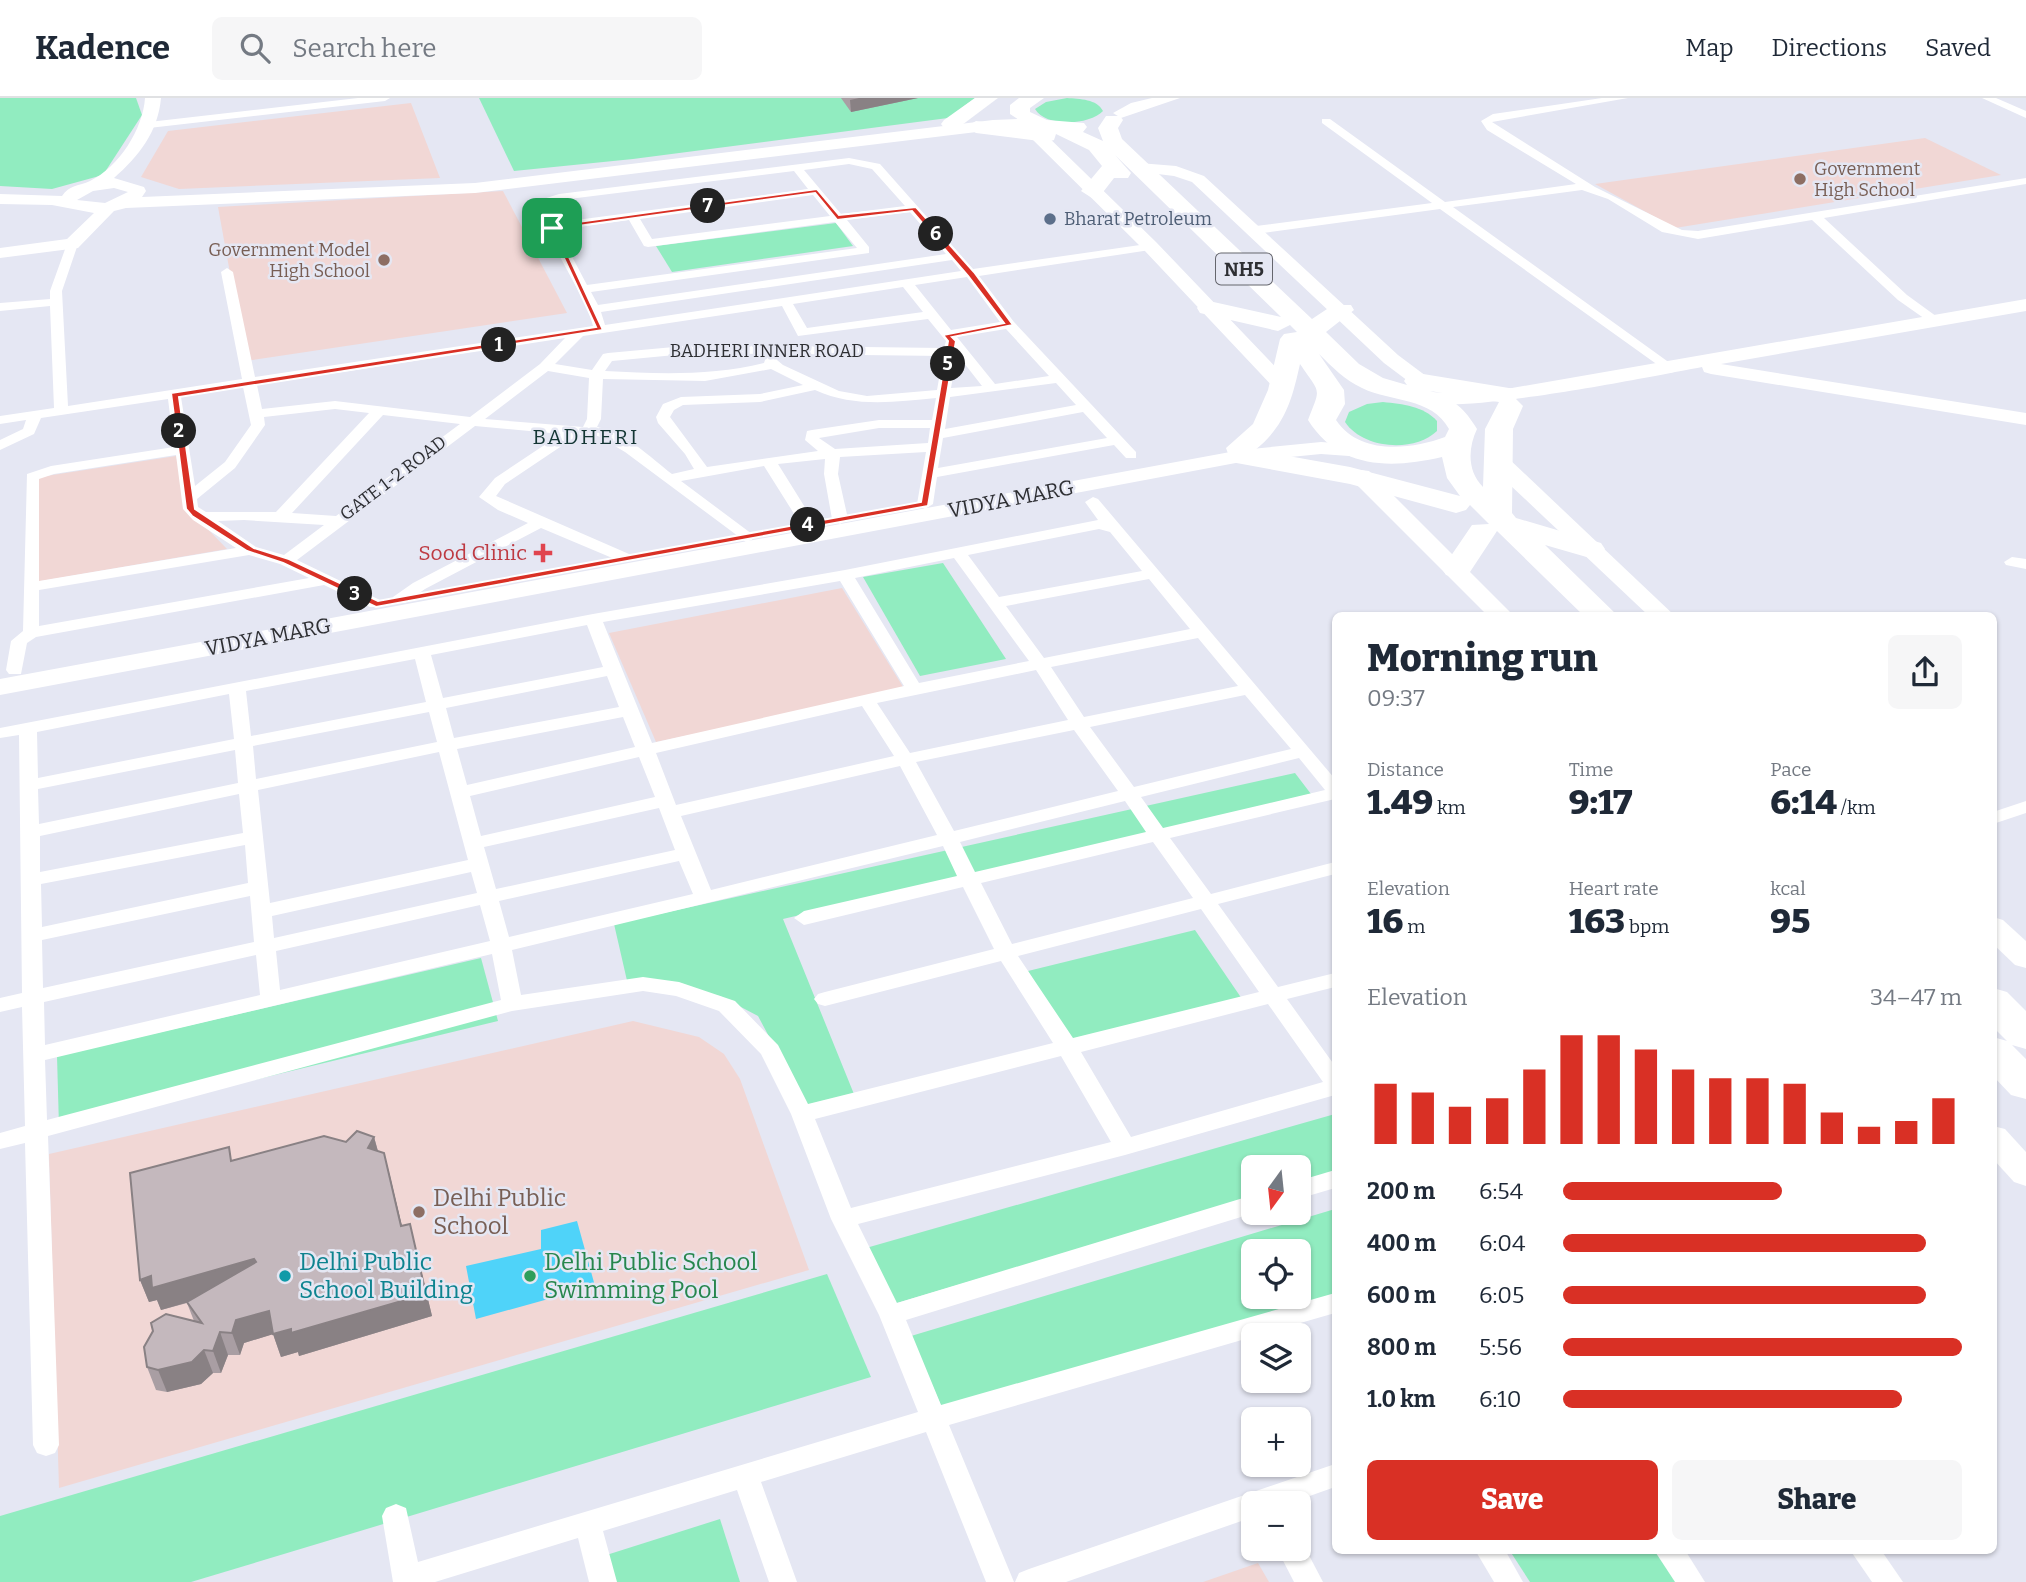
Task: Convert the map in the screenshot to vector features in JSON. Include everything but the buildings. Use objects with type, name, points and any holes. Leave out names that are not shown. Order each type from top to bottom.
[{"type":"highway","points":[[951,124],[988,98]]},
{"type":"highway","name":"NH5","points":[[1029,100],[1020,114],[1043,128],[1096,146],[1113,166],[1294,331],[1350,370],[1417,392]]},
{"type":"highway","points":[[976,127],[1098,125],[1114,110]]},
{"type":"highway","name":"NH5","points":[[1114,110],[1108,128],[1113,141],[1294,331],[1331,390],[1326,431],[1371,461],[1430,479],[1457,504],[1496,523],[1597,612]]},
{"type":"highway","points":[[1092,191],[1113,166]]},
{"type":"highway","points":[[1209,308],[1294,331],[1342,310]]},
{"type":"highway","points":[[1241,452],[1265,428],[1282,385],[1294,331]]},
{"type":"highway","points":[[1241,452],[1311,465],[1371,461],[1437,452],[1460,436],[1459,418],[1442,405],[1417,392]]},
{"type":"highway","points":[[1417,392],[1508,400],[1499,429],[1496,523],[1457,569]]},
{"type":"highway","name":"NH5","points":[[1460,436],[1457,469],[1465,485],[1564,612]]},
{"type":"highway","points":[[1496,523],[1590,549]]},
{"type":"highway","points":[[1997,1006],[2026,1035]]},
{"type":"highway","points":[[1997,1055],[2026,1084]]},
{"type":"main road","points":[[76,239],[74,205],[66,198],[123,163],[149,125],[153,98]]},
{"type":"main road","points":[[1114,110],[1172,98]]},
{"type":"main road","points":[[0,192],[121,184],[138,191],[250,192],[471,181],[607,168],[951,124],[989,118],[1029,100]]},
{"type":"main road","points":[[0,199],[74,205],[116,205],[475,188],[976,127]]},
{"type":"main road","points":[[1043,128],[1092,191],[1150,246],[1282,385]]},
{"type":"main road","points":[[121,184],[123,163]]},
{"type":"main road","points":[[1139,168],[1176,171],[1198,179],[1342,310],[1391,359],[1417,392]]},
{"type":"main road","points":[[0,253],[76,239],[116,205],[131,199],[138,191]]},
{"type":"main road","points":[[1460,436],[1475,415],[1508,400],[1669,369],[1709,367],[2026,305]]},
{"type":"main road","points":[[1508,400],[2026,313]]},
{"type":"main road","points":[[1709,367],[2026,419]]},
{"type":"main road","name":"VIDYA MARG","points":[[5,677],[1241,452],[1298,435],[1327,412]]},
{"type":"main road","name":"VIDYA MARG","points":[[5,677],[623,557],[1241,452]]},
{"type":"main road","points":[[1371,461],[1457,569],[1498,612]]},
{"type":"main road","points":[[1499,462],[1659,612]]},
{"type":"main road","points":[[1997,931],[2026,958]]},
{"type":"main road","points":[[1997,1142],[2026,1173]]},
{"type":"street","points":[[149,125],[385,98]]},
{"type":"street","points":[[1515,113],[1523,104],[1544,98]]},
{"type":"street","points":[[1623,98],[1515,113],[1489,118],[1486,124],[1590,188],[1664,230],[1680,235],[1698,235],[2026,181]]},
{"type":"street","points":[[1987,98],[2026,115]]},
{"type":"street","points":[[1326,121],[1669,369]]},
{"type":"street","points":[[540,204],[559,197],[849,161],[869,162],[914,208],[971,274],[1009,325],[1131,455]]},
{"type":"street","points":[[796,167],[880,267]]},
{"type":"street","points":[[1256,230],[1590,188]]},
{"type":"street","points":[[532,191],[594,309],[600,329]]},
{"type":"street","points":[[552,228],[817,191]]},
{"type":"street","points":[[583,289],[656,260],[837,218],[914,208]]},
{"type":"street","points":[[633,216],[656,260]]},
{"type":"street","points":[[1814,216],[1887,280],[1900,297],[1935,322]]},
{"type":"street","points":[[61,411],[56,302],[59,279],[76,239]]},
{"type":"street","points":[[0,419],[174,395],[1150,246]]},
{"type":"street","points":[[656,260],[865,250]]},
{"type":"street","points":[[594,309],[955,256]]},
{"type":"street","points":[[189,498],[230,465],[258,425],[227,272]]},
{"type":"street","points":[[906,283],[949,343],[992,390]]},
{"type":"street","points":[[0,307],[56,302]]},
{"type":"street","points":[[786,302],[803,333],[929,315]]},
{"type":"street","name":"BADHERI INNER ROAD","points":[[596,375],[601,362],[619,354],[696,349],[949,343],[1009,325]]},
{"type":"street","name":"GATE 1-2 ROAD","points":[[286,561],[469,421],[545,367],[578,333]]},
{"type":"street","points":[[925,504],[945,394],[949,343]]},
{"type":"street","points":[[771,365],[775,349]]},
{"type":"street","points":[[545,367],[596,375],[702,379],[724,377],[771,365],[816,386],[858,400],[992,390],[1060,378]]},
{"type":"street","points":[[596,375],[594,419],[582,430],[500,481],[487,497],[503,507],[623,557]]},
{"type":"street","points":[[702,471],[691,452],[665,423],[663,417],[668,407],[681,401],[760,398],[816,386]]},
{"type":"street","points":[[174,395],[191,509],[198,517],[250,550],[286,561],[327,580],[388,602],[541,522]]},
{"type":"street","points":[[257,414],[323,405],[610,435],[746,537]]},
{"type":"street","points":[[668,479],[768,461],[833,454],[1087,407]]},
{"type":"street","points":[[280,517],[380,410]]},
{"type":"street","points":[[0,446],[29,431],[36,415]]},
{"type":"street","points":[[833,454],[812,440],[812,434],[879,424],[938,435]]},
{"type":"street","points":[[931,474],[1117,440]]},
{"type":"street","points":[[31,633],[32,477],[51,470],[181,450]]},
{"type":"street","points":[[833,454],[831,474],[840,519]]},
{"type":"street","points":[[768,461],[808,525]]},
{"type":"street","points":[[1093,502],[1151,575],[1332,788]]},
{"type":"street","points":[[198,517],[280,517],[337,521]]},
{"type":"street","points":[[0,733],[593,619],[845,575],[1076,528],[1111,526]]},
{"type":"street","points":[[31,587],[250,550]]},
{"type":"street","points":[[958,553],[1041,665],[1079,724],[1332,1080]]},
{"type":"street","points":[[845,575],[914,689]]},
{"type":"street","points":[[995,603],[1151,575]]},
{"type":"street","points":[[5,677],[19,640],[31,633],[327,580]]},
{"type":"street","points":[[593,619],[704,898]]},
{"type":"street","points":[[458,793],[914,689],[1200,632]]},
{"type":"street","points":[[422,654],[501,946],[512,1004]]},
{"type":"street","points":[[29,785],[612,670]]},
{"type":"street","points":[[237,687],[271,1000]]},
{"type":"street","points":[[474,844],[1248,690]]},
{"type":"street","points":[[867,701],[905,759],[970,879],[1006,953],[1067,1047],[1125,1147]]},
{"type":"street","points":[[30,832],[447,745],[628,711]]},
{"type":"street","points":[[28,728],[34,1055],[46,1445]]},
{"type":"street","points":[[34,1055],[704,898],[1302,752]]},
{"type":"street","points":[[804,918],[1332,793]]},
{"type":"street","points":[[1997,817],[2026,807]]},
{"type":"street","points":[[31,880],[255,837]]},
{"type":"street","points":[[0,1005],[687,853]]},
{"type":"street","points":[[263,911],[479,864]]},
{"type":"street","points":[[825,999],[1332,869]]},
{"type":"street","points":[[32,936],[260,887]]},
{"type":"street","points":[[802,1114],[1332,981]]},
{"type":"street","points":[[0,1141],[512,1004],[643,984],[662,985],[712,999],[727,1006],[760,1036],[802,1114],[843,1219],[891,1315],[935,1418],[1000,1582]]},
{"type":"street","points":[[843,1219],[1125,1147],[1332,1085]]},
{"type":"street","points":[[1311,1186],[1332,1180]]},
{"type":"street","points":[[891,1315],[1241,1208]]},
{"type":"street","points":[[396,1516],[407,1580],[587,1522],[935,1418],[1332,1304]]},
{"type":"street","points":[[745,1475],[783,1582]]},
{"type":"street","points":[[1293,1491],[1332,1477]]},
{"type":"street","points":[[1029,1582],[1241,1509]]},
{"type":"street","points":[[587,1522],[603,1582]]},
{"type":"street","points":[[1492,1554],[1509,1582]]},
{"type":"street","points":[[1671,1554],[1691,1582]]},
{"type":"street","points":[[1867,1554],[1889,1582]]},
{"type":"street","points":[[1298,1561],[1309,1582]]},
{"type":"shaded area","points":[[411,103],[440,178],[179,189],[141,177],[168,131]]},
{"type":"shaded area","name":"Government High School","points":[[1925,138],[2001,175],[1675,228],[1595,184]]},
{"type":"shaded area","name":"Government Model High School","points":[[503,191],[567,313],[246,361],[218,207]]},
{"type":"shaded area","points":[[176,456],[192,513],[227,549],[35,582],[33,478]]},
{"type":"shaded area","points":[[842,588],[905,690],[656,742],[609,633]]},
{"type":"shaded area","name":"Delhi Public School","points":[[633,1021],[699,1037],[724,1054],[740,1079],[809,1270],[59,1488],[49,1154]]},
{"type":"shaded area","points":[[1258,1563],[1269,1582],[1203,1582]]},
{"type":"green space","points":[[0,98],[136,98],[142,115],[103,175],[52,189],[0,186]]},
{"type":"green space","points":[[479,98],[975,98],[948,118],[633,159],[514,171]]},
{"type":"green space","points":[[1067,98],[1092,102],[1103,111],[1079,122],[1058,122],[1048,119],[1035,109],[1046,102]]},
{"type":"green space","points":[[836,223],[853,246],[672,272],[656,246]]},
{"type":"green space","points":[[1383,402],[1405,405],[1425,412],[1437,421],[1437,431],[1415,443],[1389,445],[1364,438],[1345,422],[1349,412],[1367,404]]},
{"type":"green space","points":[[943,563],[1006,659],[920,676],[863,577]]},
{"type":"green space","points":[[1295,773],[1311,794],[783,919],[858,1104],[811,1115],[758,1016],[720,996],[628,985],[614,924]]},
{"type":"green space","points":[[1195,930],[1242,999],[1069,1044],[1028,971]]},
{"type":"green space","points":[[481,958],[498,1021],[59,1127],[57,1056]]},
{"type":"green space","points":[[1332,1115],[1332,1175],[1311,1181],[1311,1155],[1241,1155],[1241,1202],[890,1305],[866,1248]]},
{"type":"green space","points":[[1332,1210],[1332,1296],[1311,1303],[1311,1239],[1241,1239],[1241,1309],[1290,1309],[946,1417],[911,1336],[1282,1225],[1311,1225],[1311,1216]]},
{"type":"green space","points":[[827,1274],[871,1377],[191,1582],[0,1582],[0,1516]]},
{"type":"green space","points":[[720,1519],[740,1582],[603,1582],[597,1558]]},
{"type":"green space","points":[[1512,1554],[1658,1554],[1678,1582],[1530,1582]]},
{"type":"water","name":"Delhi Public School Swimming Pool","points":[[577,1221],[595,1286],[476,1319],[466,1266],[541,1249],[541,1230]]},
{"type":"place","name":"Government High School","points":[[1800,179]]},
{"type":"place","name":"Bharat Petroleum","points":[[1050,219]]},
{"type":"place","name":"Government Model High School","points":[[384,260]]},
{"type":"place","name":"Sood Clinic","points":[[543,553]]},
{"type":"place","name":"Delhi Public School","points":[[419,1212]]},
{"type":"place","name":"Delhi Public School Building","points":[[285,1276]]},
{"type":"place","name":"Delhi Public School Swimming Pool","points":[[530,1276]]},
{"type":"district","name":"BADHERI","points":[[586,437]]},
{"type":"route","points":[[817,191],[837,218],[914,208],[971,274],[1009,325],[947,335],[952,341],[939,434],[925,504],[376,604],[286,561],[250,550],[191,509],[174,395],[600,329],[594,309],[552,228],[817,191]]}]
